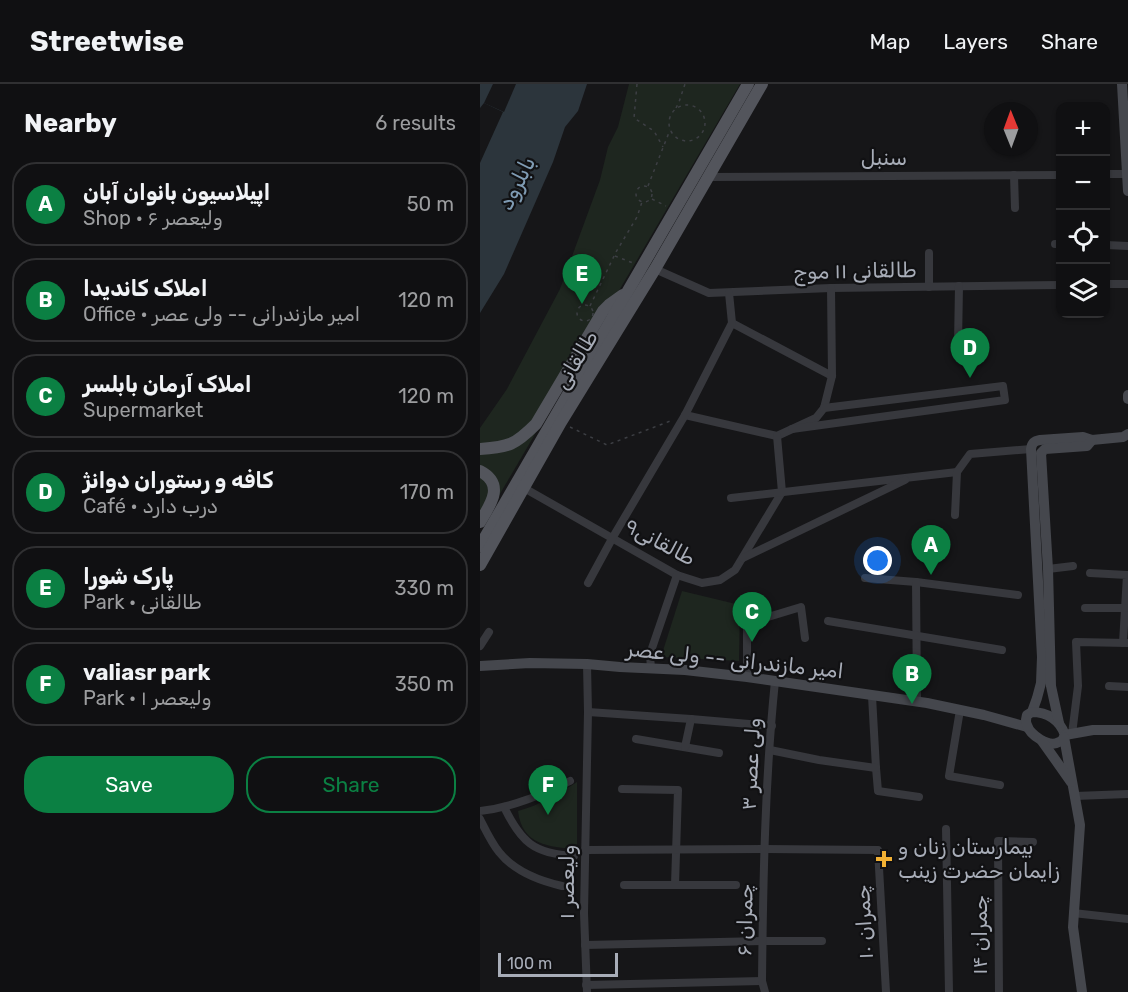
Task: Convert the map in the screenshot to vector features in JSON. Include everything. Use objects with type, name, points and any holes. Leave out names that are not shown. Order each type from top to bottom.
[{"type":"main road","name":"طالقانی","points":[[480,546],[748,84]]},
{"type":"main road","name":"طالقانی","points":[[480,565],[561,422],[655,269],[762,84]]},
{"type":"main road","points":[[480,449],[507,447],[536,424],[603,311],[626,293]]},
{"type":"main road","points":[[480,471],[487,475],[495,491],[480,522]]},
{"type":"street","points":[[1122,84],[1128,191]]},
{"type":"street","points":[[1110,174],[1127,174]]},
{"type":"street","points":[[1014,175],[1015,208]]},
{"type":"street","name":"سنبل","points":[[708,177],[1056,175]]},
{"type":"street","points":[[1110,245],[1128,246]]},
{"type":"street","points":[[929,253],[929,287]]},
{"type":"street","name":"طالقانی ۱۱ موج","points":[[655,269],[709,293],[831,288],[1056,285]]},
{"type":"street","points":[[1110,284],[1128,284]]},
{"type":"street","points":[[958,344],[959,286]]},
{"type":"street","points":[[685,415],[777,436],[816,418],[824,408],[832,376],[831,288]]},
{"type":"street","points":[[588,584],[685,415],[732,323],[729,293]]},
{"type":"street","points":[[732,323],[832,376]]},
{"type":"street","points":[[792,429],[1005,400],[1003,386],[824,408]]},
{"type":"street","points":[[777,436],[782,492]]},
{"type":"street","points":[[1067,735],[1059,723],[1051,686],[1048,569],[1041,541],[1030,449],[1035,441],[1083,437],[1092,440],[1126,436]]},
{"type":"street","points":[[1027,727],[1026,722],[1041,683],[1041,453],[1045,449],[1087,446],[1092,440]]},
{"type":"street","points":[[955,515],[957,472],[970,454],[1030,449]]},
{"type":"street","points":[[731,498],[957,472]]},
{"type":"street","points":[[742,558],[910,477]]},
{"type":"street","name":"طالقانی۹","points":[[524,488],[677,575],[702,583],[720,580],[735,570],[782,492]]},
{"type":"street","points":[[1048,569],[1073,566]]},
{"type":"street","points":[[1082,992],[1073,927],[1080,825],[1067,735],[1078,686],[1076,642],[1125,643],[1128,575],[1090,573]]},
{"type":"street","points":[[651,669],[650,654],[677,575]]},
{"type":"street","points":[[865,578],[1018,595]]},
{"type":"street","points":[[916,582],[917,702]]},
{"type":"street","points":[[747,607],[747,677]]},
{"type":"street","points":[[747,617],[768,617],[801,607],[805,638]]},
{"type":"street","points":[[1085,608],[1125,608]]},
{"type":"street","points":[[828,621],[1002,650]]},
{"type":"street","points":[[480,646],[489,632]]},
{"type":"street","name":"امیر مازندرانی -- ولی عصر","points":[[480,666],[530,663],[587,664],[685,670],[917,702],[984,715]]},
{"type":"street","name":"ولیعصر ۱","points":[[586,988],[587,664]]},
{"type":"street","name":"ولی عصر ۳","points":[[765,849],[775,681]]},
{"type":"street","points":[[1109,686],[1128,687]]},
{"type":"street","points":[[872,696],[879,791],[919,797]]},
{"type":"street","points":[[960,710],[949,776],[1000,785]]},
{"type":"street","points":[[588,712],[772,726]]},
{"type":"street","points":[[984,715],[1042,713],[1059,723]]},
{"type":"street","points":[[984,715],[1027,727],[1040,738],[1056,744],[1067,735],[1093,730],[1128,730]]},
{"type":"street","points":[[685,747],[691,719]]},
{"type":"street","points":[[1040,738],[1073,784]]},
{"type":"street","points":[[636,739],[719,753]]},
{"type":"street","points":[[770,750],[876,768]]},
{"type":"street","points":[[480,811],[525,801],[570,781]]},
{"type":"street","points":[[622,789],[678,790],[675,885]]},
{"type":"street","points":[[1075,796],[1128,794]]},
{"type":"street","points":[[504,807],[520,834],[530,845],[543,852],[574,856]]},
{"type":"street","points":[[480,819],[501,855],[526,873],[562,886]]},
{"type":"street","points":[[946,829],[949,992]]},
{"type":"street","name":"چمران ۱۴","points":[[999,992],[998,842],[1033,842]]},
{"type":"street","points":[[585,850],[765,849]]},
{"type":"street","name":"چمران ۱۰","points":[[765,849],[878,850],[886,992]]},
{"type":"street","name":"چمران ۶","points":[[765,849],[762,981],[765,992]]},
{"type":"street","points":[[624,885],[736,885]]},
{"type":"street","points":[[1073,913],[1128,918]]},
{"type":"street","points":[[585,945],[763,940],[822,941]]},
{"type":"street","points":[[586,988],[762,981]]},
{"type":"path","points":[[637,84],[634,118],[654,131],[663,147]]},
{"type":"path","points":[[648,186],[670,130],[669,118],[680,102],[685,84]]},
{"type":"path","points":[[670,130],[678,138],[689,141],[699,136],[705,127],[704,116],[696,107],[686,105],[675,109]]},
{"type":"path","points":[[642,186],[648,186],[652,191],[652,196],[648,202],[642,202],[636,197],[637,190],[642,186]]},
{"type":"path","points":[[590,306],[614,256],[637,217],[642,202]]},
{"type":"path","points":[[614,256],[641,267]]},
{"type":"path","points":[[583,305],[590,306],[593,316],[589,321],[583,321],[578,316],[578,310],[583,305]]},
{"type":"path","points":[[561,422],[607,445],[685,415]]},
{"type":"shaded area","points":[[629,84],[740,84],[480,528],[480,428],[507,389],[560,289],[600,180],[608,147],[618,127]]},
{"type":"shaded area","points":[[682,591],[740,605],[739,661],[661,657]]},
{"type":"shaded area","points":[[577,782],[577,849],[547,845],[531,837],[525,831],[518,811],[556,795]]},
{"type":"water","name":"بابلرود","points":[[480,84],[587,84],[578,111],[565,127],[553,162],[504,274],[480,313],[480,163],[503,112],[484,103],[480,108]]},
{"type":"pier","points":[[493,84],[516,84],[504,112],[484,103]]},
{"type":"place","name":"پارک شورا","points":[[582,304]]},
{"type":"place","name":"کافه و رستوران دوانژ","points":[[970,378]]},
{"type":"place","name":"اپیلاسیون بانوان آبان","points":[[931,575]]},
{"type":"place","name":"املاک آرمان بابلسر","points":[[752,642]]},
{"type":"place","name":"املاک کاندیدا","points":[[912,704]]},
{"type":"place","name":"valiasr park","points":[[548,815]]},
{"type":"place","name":"بیمارستان زنان و زایمان حضرت زینب","points":[[884,859]]}]
